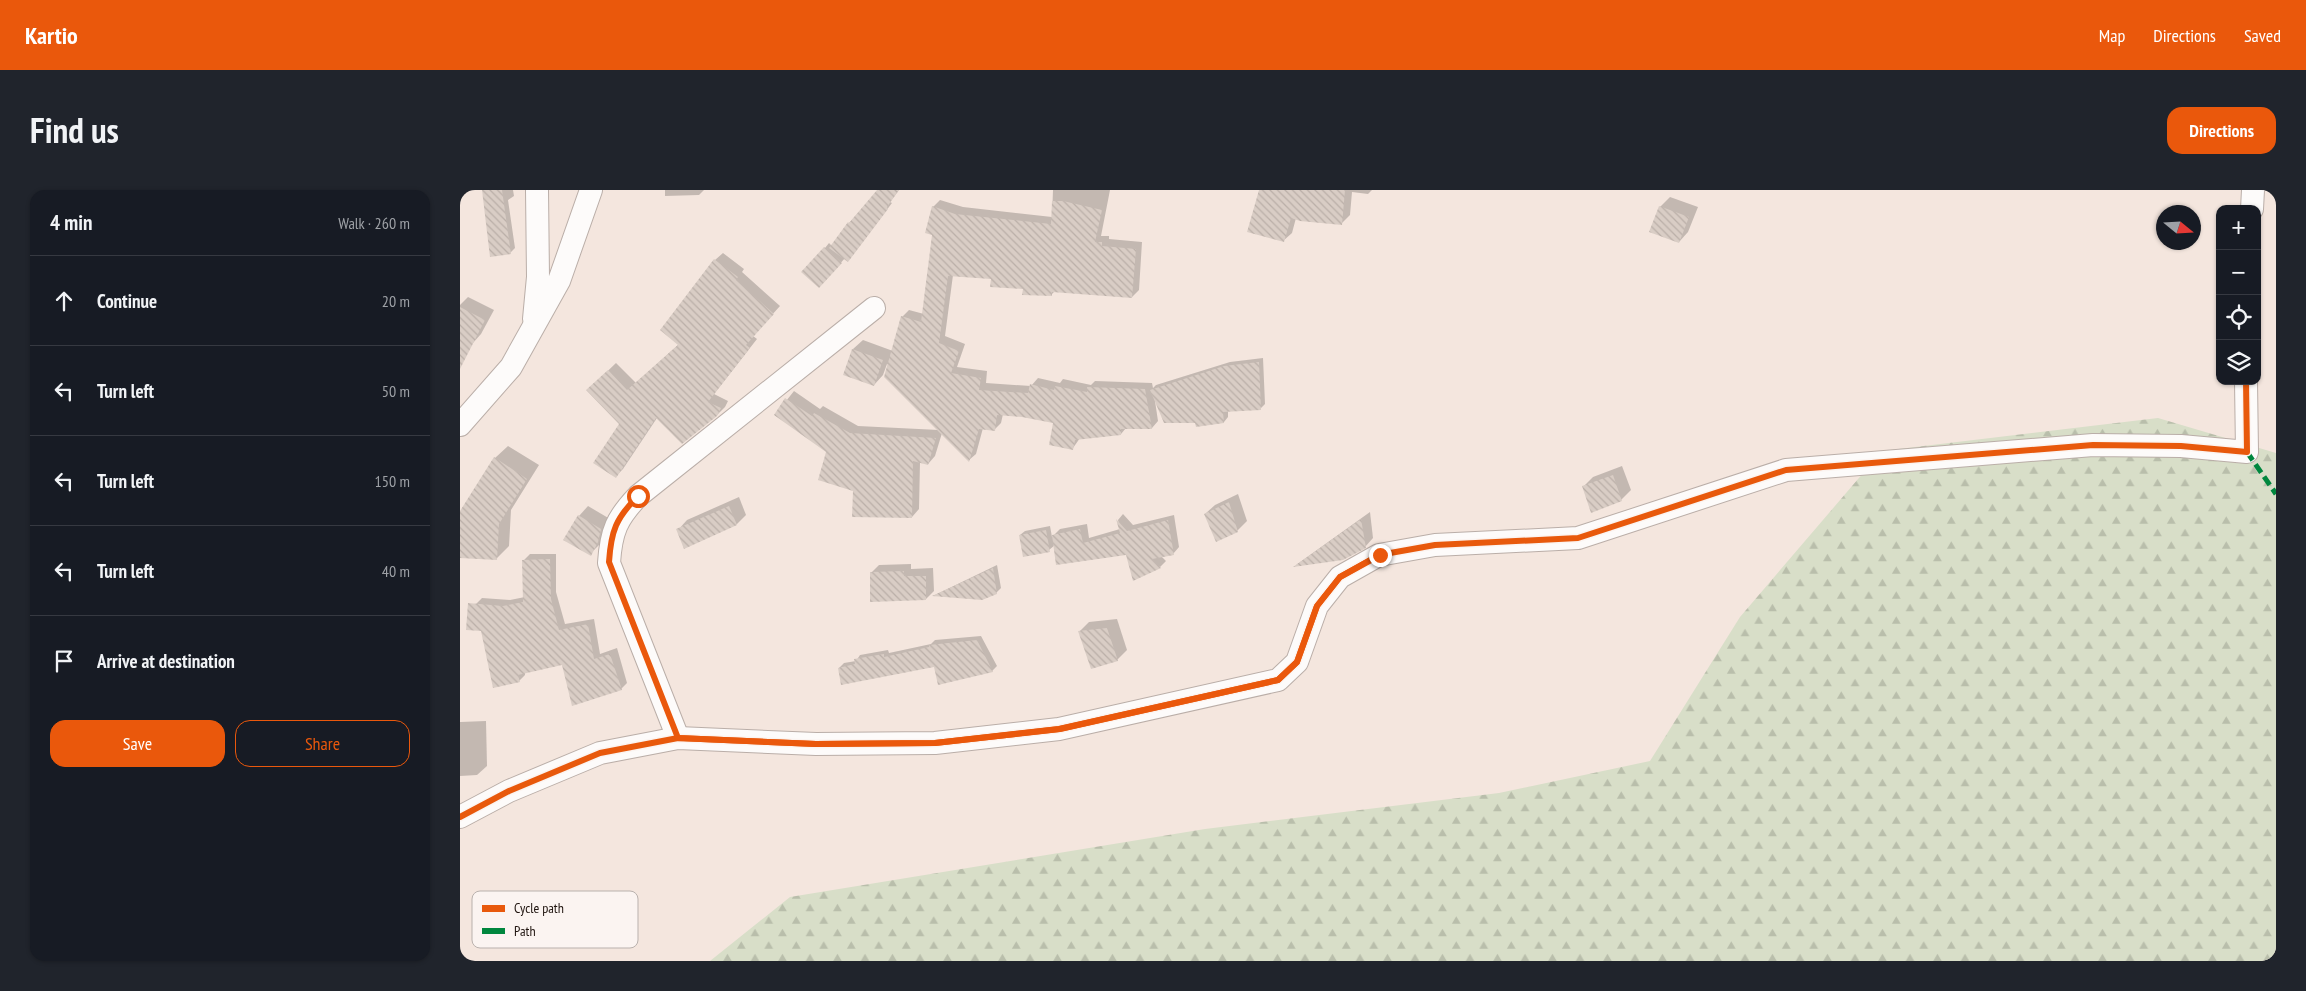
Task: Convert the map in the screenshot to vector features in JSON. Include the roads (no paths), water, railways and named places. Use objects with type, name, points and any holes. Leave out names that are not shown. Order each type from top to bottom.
[{"type":"street","points":[[533,328],[538,278],[537,190]]},
{"type":"street","points":[[460,424],[511,367],[533,328],[559,281],[591,190]]},
{"type":"street","points":[[2252,205],[2253,190]]},
{"type":"street","points":[[678,738],[609,562],[610,540],[622,513],[638,496],[874,308]]},
{"type":"street","points":[[460,817],[509,791],[600,754],[678,738],[816,744],[935,743],[1060,729],[1278,680],[1297,662],[1317,606],[1340,577],[1380,555],[1435,545],[1578,538],[1786,470],[2093,444],[2181,446],[2247,452],[2246,385]]}]
